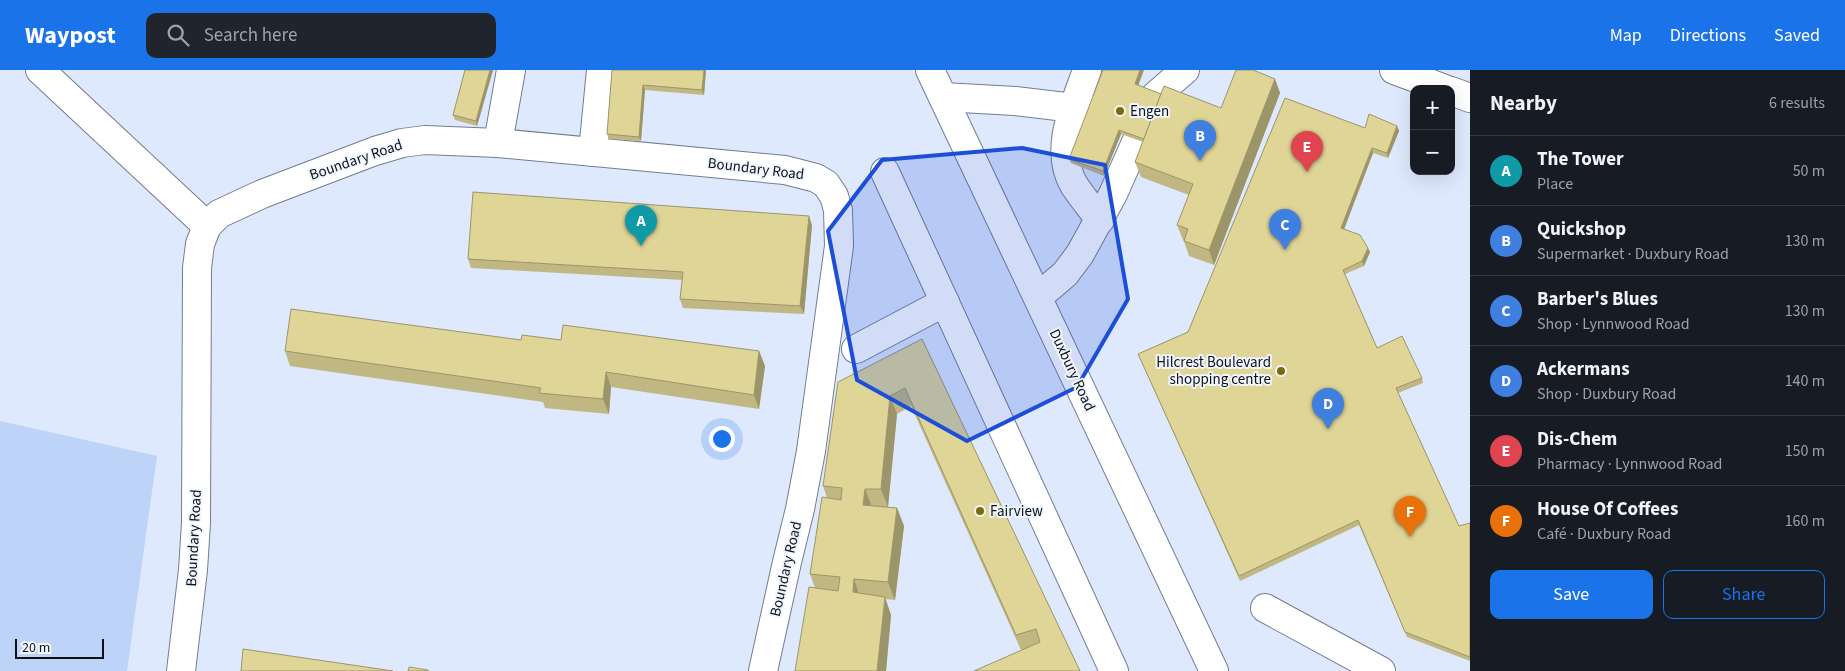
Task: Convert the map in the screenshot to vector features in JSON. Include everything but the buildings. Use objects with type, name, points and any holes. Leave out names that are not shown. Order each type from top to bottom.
[{"type":"main road","points":[[40,70],[207,226]]},
{"type":"main road","points":[[498,143],[511,70]]},
{"type":"main road","points":[[593,152],[601,70]]},
{"type":"main road","name":"Duxbury Road","points":[[930,70],[1214,671]]},
{"type":"main road","points":[[1087,70],[1083,109],[1067,132],[1065,146],[1066,161],[1074,184],[1100,220]]},
{"type":"main road","points":[[1155,96],[1185,70]]},
{"type":"main road","points":[[1394,70],[1434,85]]},
{"type":"main road","points":[[1455,92],[1470,98]]},
{"type":"main road","points":[[943,97],[1015,100],[1083,109]]},
{"type":"main road","name":"Boundary Road","points":[[181,671],[193,570],[196,523],[197,268],[200,244],[207,226],[219,214],[262,194],[374,151],[402,143],[425,140],[498,143],[785,170],[816,178],[826,184],[834,196],[839,220],[839,246],[811,451],[764,671]]},
{"type":"main road","points":[[1038,297],[1066,274],[1080,254],[1114,194],[1136,140]]},
{"type":"main road","points":[[885,172],[1114,671]]},
{"type":"main road","points":[[856,349],[945,302]]},
{"type":"main road","points":[[1265,608],[1381,671]]},
{"type":"highlighted area","points":[[1022,148],[1105,165],[1128,299],[1077,387],[967,441],[857,380],[828,231],[882,160]]},
{"type":"shaded area","points":[[0,421],[157,456],[127,671],[0,671]]},
{"type":"place","name":"Engen","points":[[1120,111]]},
{"type":"place","name":"Quickshop","points":[[1200,161]]},
{"type":"place","name":"Dis-Chem","points":[[1307,172]]},
{"type":"place","name":"The Tower","points":[[641,246]]},
{"type":"place","name":"Barber's Blues","points":[[1285,250]]},
{"type":"place","name":"Hilcrest Boulevard shopping centre","points":[[1281,371]]},
{"type":"place","name":"Ackermans","points":[[1328,429]]},
{"type":"place","name":"Fairview","points":[[980,511]]},
{"type":"place","name":"House Of Coffees","points":[[1410,537]]}]
